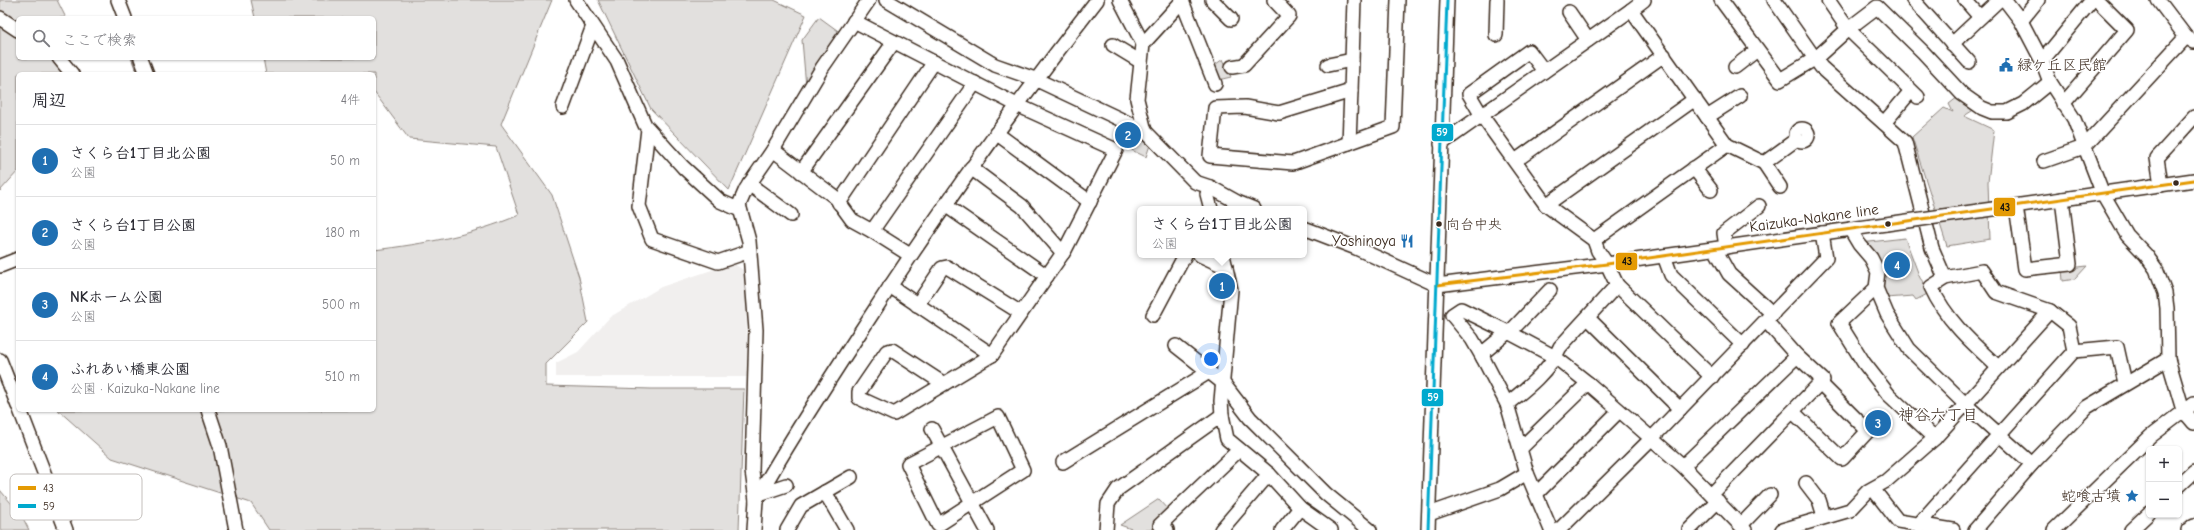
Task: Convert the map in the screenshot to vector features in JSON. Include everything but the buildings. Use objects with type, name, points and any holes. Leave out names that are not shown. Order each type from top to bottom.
[{"type":"street","points":[[118,0],[124,16]]},
{"type":"street","points":[[576,0],[617,61],[648,129],[683,167],[720,201],[740,210]]},
{"type":"street","points":[[754,530],[758,497],[752,471],[756,330],[750,251],[739,205],[749,184],[773,150],[822,68],[868,0]]},
{"type":"street","points":[[886,0],[995,65],[1035,79],[1145,130],[1196,182],[1210,187],[1247,206]]},
{"type":"street","points":[[758,497],[792,436],[945,204],[1035,79],[1097,0]]},
{"type":"street","points":[[1120,0],[1143,44],[1138,98],[1145,130]]},
{"type":"street","points":[[1143,44],[1182,0],[1215,84]]},
{"type":"street","points":[[1212,0],[1231,19]]},
{"type":"street","points":[[1232,66],[1244,65],[1289,16],[1274,0]]},
{"type":"street","points":[[1349,143],[1354,0]]},
{"type":"street","points":[[1351,91],[1279,113],[1245,107],[1215,108],[1210,156],[1293,163],[1393,127],[1398,0]]},
{"type":"street","points":[[1428,530],[1447,0]]},
{"type":"street","points":[[1496,35],[1498,0]]},
{"type":"street","points":[[1441,144],[1644,0]]},
{"type":"street","points":[[1721,0],[1780,80],[1816,58],[1848,29],[1877,7],[1923,52],[1962,94],[1973,103],[1992,112],[2007,112],[2023,104],[2050,82]]},
{"type":"street","points":[[1774,0],[1821,67],[1904,142],[1932,248],[1945,278]]},
{"type":"street","points":[[1828,0],[1848,29],[1914,94],[1884,123]]},
{"type":"street","points":[[1913,0],[1969,62]]},
{"type":"street","points":[[1965,0],[1980,17]]},
{"type":"street","points":[[1952,44],[1980,17],[2005,0],[2021,21],[2042,61],[2050,82],[2074,119],[2103,194],[2127,235],[2146,255],[2156,269],[2165,293],[2167,308],[2168,359],[2189,406],[2194,423]]},
{"type":"street","points":[[2021,21],[2038,0]]},
{"type":"street","points":[[2042,61],[2092,0]]},
{"type":"street","points":[[2063,104],[2127,30],[2097,0]]},
{"type":"street","points":[[2044,161],[2084,147],[2190,40],[2163,2]]},
{"type":"street","points":[[1631,10],[1727,145],[1764,163],[1780,187]]},
{"type":"street","points":[[1569,12],[1588,40]]},
{"type":"street","points":[[0,18],[16,29]]},
{"type":"street","points":[[854,21],[1017,105],[1116,150],[1064,253],[992,355],[944,384],[894,414],[859,398],[859,392],[887,351],[892,350],[944,384]]},
{"type":"street","points":[[563,107],[593,26]]},
{"type":"street","points":[[801,172],[894,42]]},
{"type":"street","points":[[1113,45],[1141,62]]},
{"type":"street","points":[[1734,68],[1758,50]]},
{"type":"street","points":[[1544,71],[1530,51],[1469,94],[1482,116],[1546,205],[1594,240],[1617,285],[1712,377]]},
{"type":"street","points":[[1515,161],[1664,55]]},
{"type":"street","points":[[61,60],[70,72]]},
{"type":"street","points":[[142,60],[146,72]]},
{"type":"street","points":[[1328,65],[1352,60]]},
{"type":"street","points":[[839,203],[934,62]]},
{"type":"street","points":[[872,230],[975,83]]},
{"type":"street","points":[[1707,117],[1740,96]]},
{"type":"street","points":[[1546,205],[1695,99]]},
{"type":"street","points":[[2161,185],[2157,158],[2194,117]]},
{"type":"street","points":[[648,129],[639,206],[652,240],[718,262],[750,251]]},
{"type":"street","points":[[996,133],[1090,202]]},
{"type":"street","points":[[1764,163],[1797,139]]},
{"type":"street","points":[[1594,240],[1727,145]]},
{"type":"street","points":[[773,150],[839,203],[852,220],[872,230],[910,256]]},
{"type":"street","points":[[971,168],[1022,206],[1064,253]]},
{"type":"street","points":[[1694,168],[1711,190]]},
{"type":"street","name":"Kaizuka-Nakane line","points":[[1437,286],[1607,264],[2194,180]]},
{"type":"street","points":[[749,184],[791,215]]},
{"type":"street","points":[[1210,187],[1207,194],[1210,206]]},
{"type":"street","points":[[2016,206],[2025,269],[2070,264],[2062,200]]},
{"type":"street","points":[[945,204],[1047,276]]},
{"type":"street","points":[[1689,530],[1715,498],[1823,380],[1797,356],[1769,317],[1729,274],[1720,248],[1724,233],[1759,206]]},
{"type":"street","points":[[1307,229],[1356,248],[1437,286]]},
{"type":"street","points":[[1850,229],[1859,244],[1871,258],[1878,272],[1876,288],[1887,314],[1909,349],[1964,404],[2032,464]]},
{"type":"street","points":[[1559,530],[1712,377],[1826,258],[1822,233]]},
{"type":"street","points":[[1664,256],[1671,275],[1743,345]]},
{"type":"street","points":[[1153,315],[1183,258]]},
{"type":"street","points":[[1212,258],[1225,261],[1231,290],[1223,382],[1222,415],[1227,439],[1269,474],[1300,508],[1331,530]]},
{"type":"street","points":[[0,266],[16,260]]},
{"type":"street","points":[[917,305],[942,268],[947,267],[1021,313]]},
{"type":"street","points":[[1998,367],[1961,333],[1937,300],[1931,286],[1945,278],[1982,270],[1996,292],[2050,311],[2069,326],[2074,351]]},
{"type":"street","points":[[1507,404],[1525,389],[1555,357],[1560,346],[1588,318],[1617,285]]},
{"type":"street","points":[[890,286],[992,355]]},
{"type":"street","points":[[1876,288],[1839,323],[1864,363],[1889,394],[1935,438]]},
{"type":"street","points":[[1483,358],[1484,352],[1509,332],[1550,290]]},
{"type":"street","points":[[1551,530],[1527,473],[1507,404],[1472,339],[1452,315],[1461,309],[1509,332],[1555,357],[1588,383],[1683,466],[1743,528],[1770,496]]},
{"type":"street","points":[[1782,530],[1824,516],[1850,510],[1868,491],[1873,489],[1935,438],[1964,404],[2050,311]]},
{"type":"street","points":[[1588,318],[1680,409]]},
{"type":"street","points":[[1176,346],[1223,382],[1250,418],[1326,494],[1370,530]]},
{"type":"street","points":[[1918,525],[2074,351],[2117,347],[2124,384]]},
{"type":"street","points":[[1683,466],[1797,356]]},
{"type":"street","points":[[1975,530],[2032,464],[2087,407],[2168,359]]},
{"type":"street","points":[[0,360],[16,401]]},
{"type":"street","points":[[1063,462],[1209,372]]},
{"type":"street","points":[[1520,449],[1588,383]]},
{"type":"street","points":[[1793,412],[1842,459],[1868,431],[1820,383]]},
{"type":"street","points":[[2055,530],[2123,462],[2189,406]]},
{"type":"street","points":[[1536,494],[1619,411]]},
{"type":"street","points":[[21,412],[45,474]]},
{"type":"street","points":[[209,412],[220,446],[236,530]]},
{"type":"street","points":[[1106,530],[1108,504],[1118,489],[1222,415]]},
{"type":"street","points":[[998,417],[1023,470],[973,502],[936,528],[908,464],[998,417]]},
{"type":"street","points":[[932,429],[987,530]]},
{"type":"street","points":[[1167,530],[1160,525],[1239,450]]},
{"type":"street","points":[[2182,483],[2194,472]]},
{"type":"street","points":[[1429,514],[1500,489],[1527,473]]},
{"type":"street","points":[[1221,530],[1269,474]]},
{"type":"street","points":[[787,530],[801,506],[851,477]]},
{"type":"street","points":[[1806,483],[1819,500],[1824,516]]},
{"type":"street","points":[[758,497],[786,485]]},
{"type":"street","points":[[1873,489],[1898,521],[1953,530]]},
{"type":"street","points":[[825,492],[847,530]]},
{"type":"street","points":[[1282,530],[1300,508]]},
{"type":"street","points":[[2131,530],[2146,516]]},
{"type":"street","points":[[62,520],[66,530]]},
{"type":"street","points":[[2188,530],[2194,525]]},
{"type":"shaded area","points":[[0,0],[57,0],[65,16],[16,16],[16,60],[69,60],[70,72],[16,72],[16,173],[0,191]]},
{"type":"shaded area","points":[[251,0],[552,0],[501,124],[552,195],[579,277],[588,322],[546,364],[546,386],[651,389],[744,389],[739,530],[269,530],[251,503],[112,458],[60,412],[376,412],[376,250],[448,238],[484,228],[519,215],[496,147],[409,139],[376,95],[376,72],[266,72],[263,60],[376,60],[376,16],[255,16]]},
{"type":"shaded area","points":[[598,0],[774,0],[806,15],[729,190],[651,109]]},
{"type":"shaded area","points":[[819,17],[841,33],[806,87],[802,40]]},
{"type":"shaded area","points":[[1223,59],[1231,77],[1218,80],[1212,67]]},
{"type":"shaded area","points":[[1958,97],[1975,109],[1964,116],[1994,130],[1988,182],[1990,239],[1947,246],[1912,137],[1944,108],[1953,112],[1949,104]]},
{"type":"shaded area","points":[[1123,128],[1150,145],[1146,157],[1117,143]]},
{"type":"shaded area","points":[[1905,238],[1920,278],[1931,292],[1916,300],[1913,296],[1886,298],[1861,243]]},
{"type":"shaded area","points":[[733,263],[746,272],[747,377],[556,377],[556,363],[578,352],[610,317],[661,287]]},
{"type":"shaded area","points":[[2087,266],[2075,279],[2063,281],[2062,269]]},
{"type":"shaded area","points":[[1220,270],[1229,297],[1213,282]]},
{"type":"shaded area","points":[[1879,415],[1888,420],[1875,432],[1869,426]]},
{"type":"shaded area","points":[[0,490],[10,502],[10,520],[24,520],[29,530],[0,530]]},
{"type":"shaded area","points":[[1159,499],[1170,511],[1150,530],[1134,530],[1120,525]]},
{"type":"waterway","points":[[133,60],[137,72]]},
{"type":"transit line","name":"59","points":[[1428,530],[1447,0]]},
{"type":"transit line","name":"43","points":[[1437,285],[1607,264],[2194,180]]},
{"type":"place","name":"緑ケ丘区民館","points":[[2006,65]]},
{"type":"place","name":"さくら台1丁目公園","points":[[1128,135]]},
{"type":"place","name":"向台中央","points":[[1439,224]]},
{"type":"place","name":"Yoshinoya","points":[[1407,241]]},
{"type":"place","name":"ふれあい橋東公園","points":[[1897,265]]},
{"type":"place","name":"さくら台1丁目北公園","points":[[1222,286]]},
{"type":"place","name":"NKホーム公園","points":[[1878,423]]},
{"type":"place","name":"蛇喰古墳","points":[[2132,496]]},
{"type":"district","name":"神谷六丁目","points":[[1938,414]]}]
